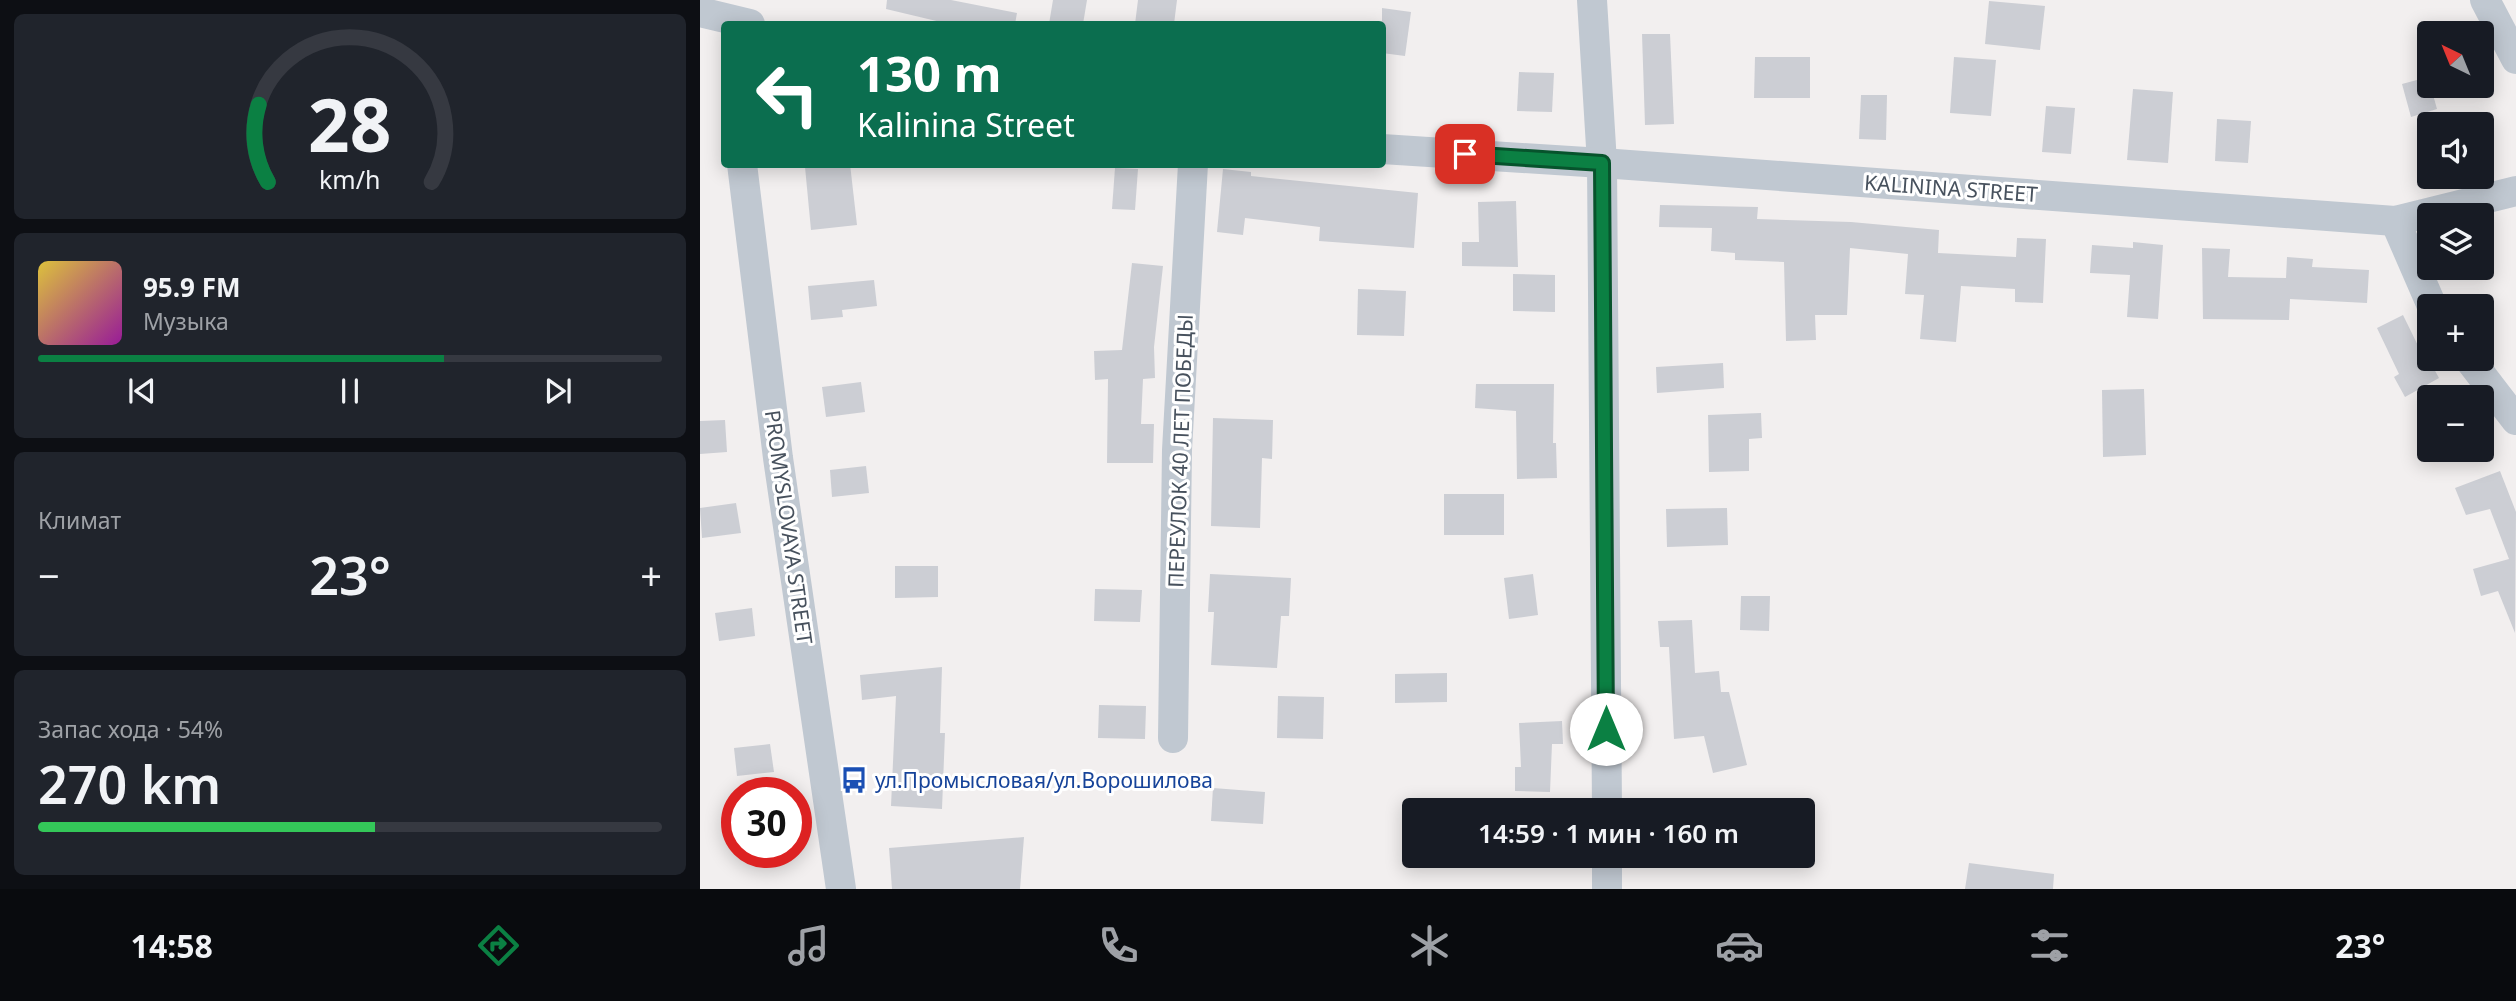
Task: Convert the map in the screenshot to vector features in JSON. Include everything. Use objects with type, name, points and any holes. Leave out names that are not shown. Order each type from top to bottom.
[{"type":"street","points":[[1592,0],[1602,163],[1606,798]]},
{"type":"street","points":[[2485,0],[2516,59]]},
{"type":"street","name":"KALININA STREET","points":[[1386,149],[2395,221],[2516,191]]},
{"type":"street","name":"PROMYSLOVAYA STREET","points":[[742,168],[778,458],[841,889]]},
{"type":"street","name":"ПЕРЕУЛОК 40 ЛЕТ ПОБЕДЫ","points":[[1173,738],[1177,450],[1193,168]]},
{"type":"street","points":[[2395,221],[2427,294]]},
{"type":"street","points":[[2478,371],[2516,420]]},
{"type":"street","points":[[1607,868],[1607,889]]},
{"type":"building","points":[[887,0],[951,0],[1017,13],[1016,21],[936,21],[886,9]]},
{"type":"building","points":[[1053,0],[1087,0],[1084,21],[1050,21]]},
{"type":"building","points":[[1138,0],[1177,0],[1174,21],[1135,21]]},
{"type":"building","points":[[1989,1],[2045,6],[2040,50],[1985,44]]},
{"type":"building","points":[[1382,8],[1411,12],[1405,56],[1386,54],[1386,21],[1382,21]]},
{"type":"building","points":[[1642,34],[1670,34],[1674,124],[1645,125]]},
{"type":"building","points":[[1755,57],[1810,57],[1810,98],[1754,98]]},
{"type":"building","points":[[1954,57],[1996,60],[1991,116],[1950,113]]},
{"type":"building","points":[[1519,72],[1554,73],[1552,112],[1517,111]]},
{"type":"building","points":[[2417,80],[2417,98],[2434,98],[2437,109],[2417,112],[2417,115],[2411,117],[2402,84]]},
{"type":"building","points":[[2133,89],[2173,92],[2168,163],[2127,160]]},
{"type":"building","points":[[1861,95],[1887,95],[1886,140],[1859,139]]},
{"type":"building","points":[[2046,106],[2075,108],[2071,154],[2042,152]]},
{"type":"building","points":[[2217,119],[2251,121],[2248,163],[2215,161]]},
{"type":"building","points":[[805,168],[850,168],[857,225],[811,230]]},
{"type":"building","points":[[1115,168],[1138,169],[1135,210],[1112,209]]},
{"type":"building","points":[[1223,169],[1251,172],[1251,176],[1418,193],[1414,248],[1319,241],[1320,227],[1245,218],[1243,235],[1217,232]]},
{"type":"building","points":[[1516,201],[1518,267],[1462,266],[1462,242],[1479,242],[1478,202]]},
{"type":"building","points":[[1660,205],[1758,207],[1757,219],[1851,222],[1939,230],[1938,253],[2016,257],[2017,238],[2046,239],[2043,303],[2015,302],[2015,289],[1961,286],[1956,342],[1920,339],[1924,295],[1905,294],[1908,254],[1850,248],[1847,315],[1815,315],[1816,340],[1786,341],[1784,262],[1735,260],[1735,253],[1711,251],[1712,228],[1659,227]]},
{"type":"building","points":[[2133,242],[2163,245],[2158,319],[2127,317],[2130,275],[2090,273],[2092,245],[2133,248]]},
{"type":"building","points":[[2202,248],[2230,249],[2228,277],[2286,278],[2287,257],[2313,259],[2312,267],[2369,270],[2367,303],[2290,299],[2289,320],[2203,319]]},
{"type":"building","points":[[1132,263],[1163,266],[1154,347],[1155,378],[1143,379],[1141,424],[1154,424],[1153,463],[1107,463],[1108,379],[1095,380],[1094,351],[1122,350]]},
{"type":"building","points":[[1513,274],[1555,275],[1555,312],[1513,311]]},
{"type":"building","points":[[874,280],[877,306],[842,310],[843,317],[811,320],[808,286]]},
{"type":"building","points":[[1358,289],[1406,291],[1404,336],[1357,335]]},
{"type":"building","points":[[2403,315],[2417,344],[2417,371],[2435,371],[2439,378],[2426,385],[2417,385],[2417,390],[2405,397],[2394,377],[2399,374],[2377,328]]},
{"type":"building","points":[[1723,363],[1724,388],[1657,393],[1656,367]]},
{"type":"building","points":[[861,382],[865,412],[826,417],[822,387]]},
{"type":"building","points":[[1476,384],[1554,384],[1553,443],[1556,443],[1557,478],[1517,479],[1516,411],[1475,408]]},
{"type":"building","points":[[2144,389],[2146,455],[2103,457],[2102,390]]},
{"type":"building","points":[[1761,413],[1762,438],[1749,439],[1749,471],[1709,472],[1708,415]]},
{"type":"building","points":[[1213,418],[1273,420],[1272,459],[1262,458],[1260,528],[1211,526]]},
{"type":"building","points":[[725,420],[727,452],[700,454],[700,421]]},
{"type":"building","points":[[866,466],[869,493],[832,497],[830,470]]},
{"type":"building","points":[[2500,471],[2516,512],[2515,633],[2498,591],[2481,596],[2473,569],[2509,559],[2490,509],[2466,515],[2455,488]]},
{"type":"building","points":[[1444,494],[1504,494],[1504,535],[1444,535]]},
{"type":"building","points":[[736,503],[741,533],[702,538],[700,508]]},
{"type":"building","points":[[1727,508],[1728,545],[1667,547],[1666,509]]},
{"type":"building","points":[[895,566],[938,566],[938,597],[895,598]]},
{"type":"building","points":[[1210,574],[1291,578],[1289,616],[1281,616],[1277,668],[1211,665],[1214,612],[1208,612]]},
{"type":"building","points":[[1533,574],[1538,615],[1509,619],[1504,578]]},
{"type":"building","points":[[1095,589],[1142,590],[1140,622],[1094,621]]},
{"type":"building","points":[[1741,596],[1770,596],[1769,631],[1740,630]]},
{"type":"building","points":[[752,608],[755,636],[719,641],[715,613]]},
{"type":"building","points":[[1692,620],[1695,673],[1719,671],[1721,692],[1729,692],[1747,765],[1713,773],[1704,736],[1674,739],[1669,647],[1660,647],[1658,621]]},
{"type":"building","points":[[942,667],[940,733],[945,733],[942,809],[891,806],[896,696],[862,700],[860,675]]},
{"type":"building","points":[[1447,673],[1447,702],[1395,703],[1395,674]]},
{"type":"building","points":[[1278,696],[1324,697],[1323,739],[1277,738]]},
{"type":"building","points":[[1099,705],[1146,706],[1145,739],[1098,738]]},
{"type":"building","points":[[1562,721],[1563,744],[1552,744],[1550,792],[1515,791],[1515,767],[1521,767],[1519,723]]},
{"type":"building","points":[[770,744],[774,772],[737,776],[734,748]]},
{"type":"building","points":[[1213,788],[1265,792],[1263,824],[1211,821]]},
{"type":"building","points":[[1024,837],[1020,889],[892,889],[889,848]]},
{"type":"building","points":[[1969,863],[2054,874],[2053,889],[1965,889]]},
{"type":"place","name":"ул.Промысловая/ул.Ворошилова","points":[[854,780]]},
{"type":"route","points":[[1465,154],[1602,163],[1606,729]]}]
